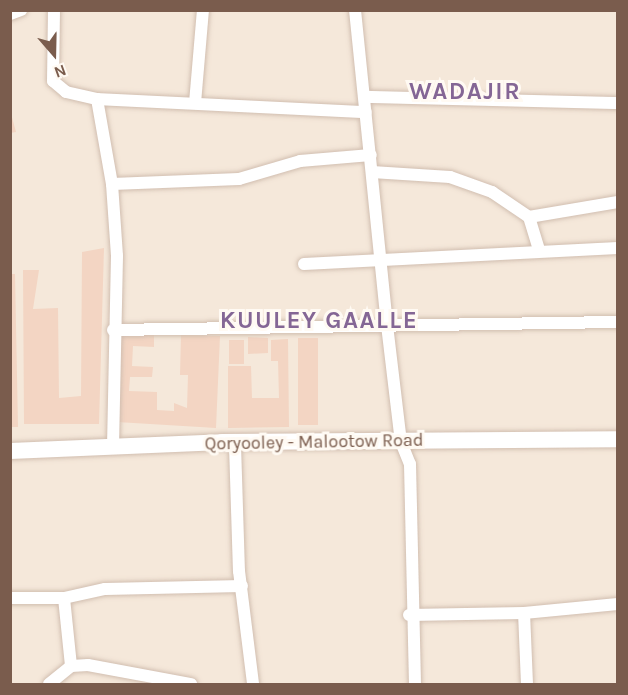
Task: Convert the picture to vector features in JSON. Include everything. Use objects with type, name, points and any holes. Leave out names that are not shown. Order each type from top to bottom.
[{"type":"street","points":[[10,14],[21,10]]},
{"type":"street","points":[[54,10],[53,81],[66,92],[97,99],[366,112]]},
{"type":"street","points":[[195,103],[202,10]]},
{"type":"street","points":[[356,10],[368,97],[366,112],[387,325],[401,442],[410,464],[410,615],[415,684]]},
{"type":"street","points":[[368,97],[618,103]]},
{"type":"street","points":[[97,99],[112,184],[117,256],[113,330],[112,448]]},
{"type":"street","points":[[112,184],[239,179],[300,161],[371,155]]},
{"type":"street","points":[[372,172],[450,177],[492,192],[529,217],[539,250]]},
{"type":"street","points":[[529,217],[618,202]]},
{"type":"street","points":[[304,264],[382,262],[539,250],[618,248]]},
{"type":"street","points":[[113,330],[618,322]]},
{"type":"street","name":"Qoryooley - Malootow Road","points":[[10,451],[618,439]]},
{"type":"street","points":[[235,445],[242,586],[253,684]]},
{"type":"street","points":[[10,598],[64,598],[105,589],[242,586]]},
{"type":"street","points":[[64,598],[71,666]]},
{"type":"street","points":[[410,615],[524,613],[618,604]]},
{"type":"street","points":[[524,613],[527,684]]},
{"type":"street","points":[[49,684],[71,666],[131,670],[191,684]]},
{"type":"shaded area","points":[[11,11],[617,11],[617,684],[11,684]]},
{"type":"building","points":[[10,110],[16,132],[10,133]]},
{"type":"building","points":[[104,248],[99,424],[24,424],[23,270],[39,270],[33,309],[58,308],[59,398],[81,396],[82,252]]},
{"type":"building","points":[[10,274],[15,274],[18,427],[10,427]]},
{"type":"building","points":[[121,333],[154,334],[154,347],[133,346],[132,366],[153,367],[152,377],[130,377],[129,391],[157,392],[157,410],[174,411],[174,403],[187,408],[188,375],[180,375],[181,335],[220,336],[216,428],[117,422]]},
{"type":"building","points":[[248,337],[268,338],[268,353],[248,354]]},
{"type":"building","points":[[298,338],[318,338],[318,425],[298,425]]},
{"type":"building","points":[[288,339],[289,427],[228,428],[228,366],[251,366],[252,398],[279,398],[278,361],[271,361],[271,340]]},
{"type":"building","points":[[229,340],[244,340],[244,364],[229,364]]},
{"type":"district","name":"WADAJIR","points":[[465,92]]},
{"type":"district","name":"KUULEY GAALLE","points":[[319,321]]}]
